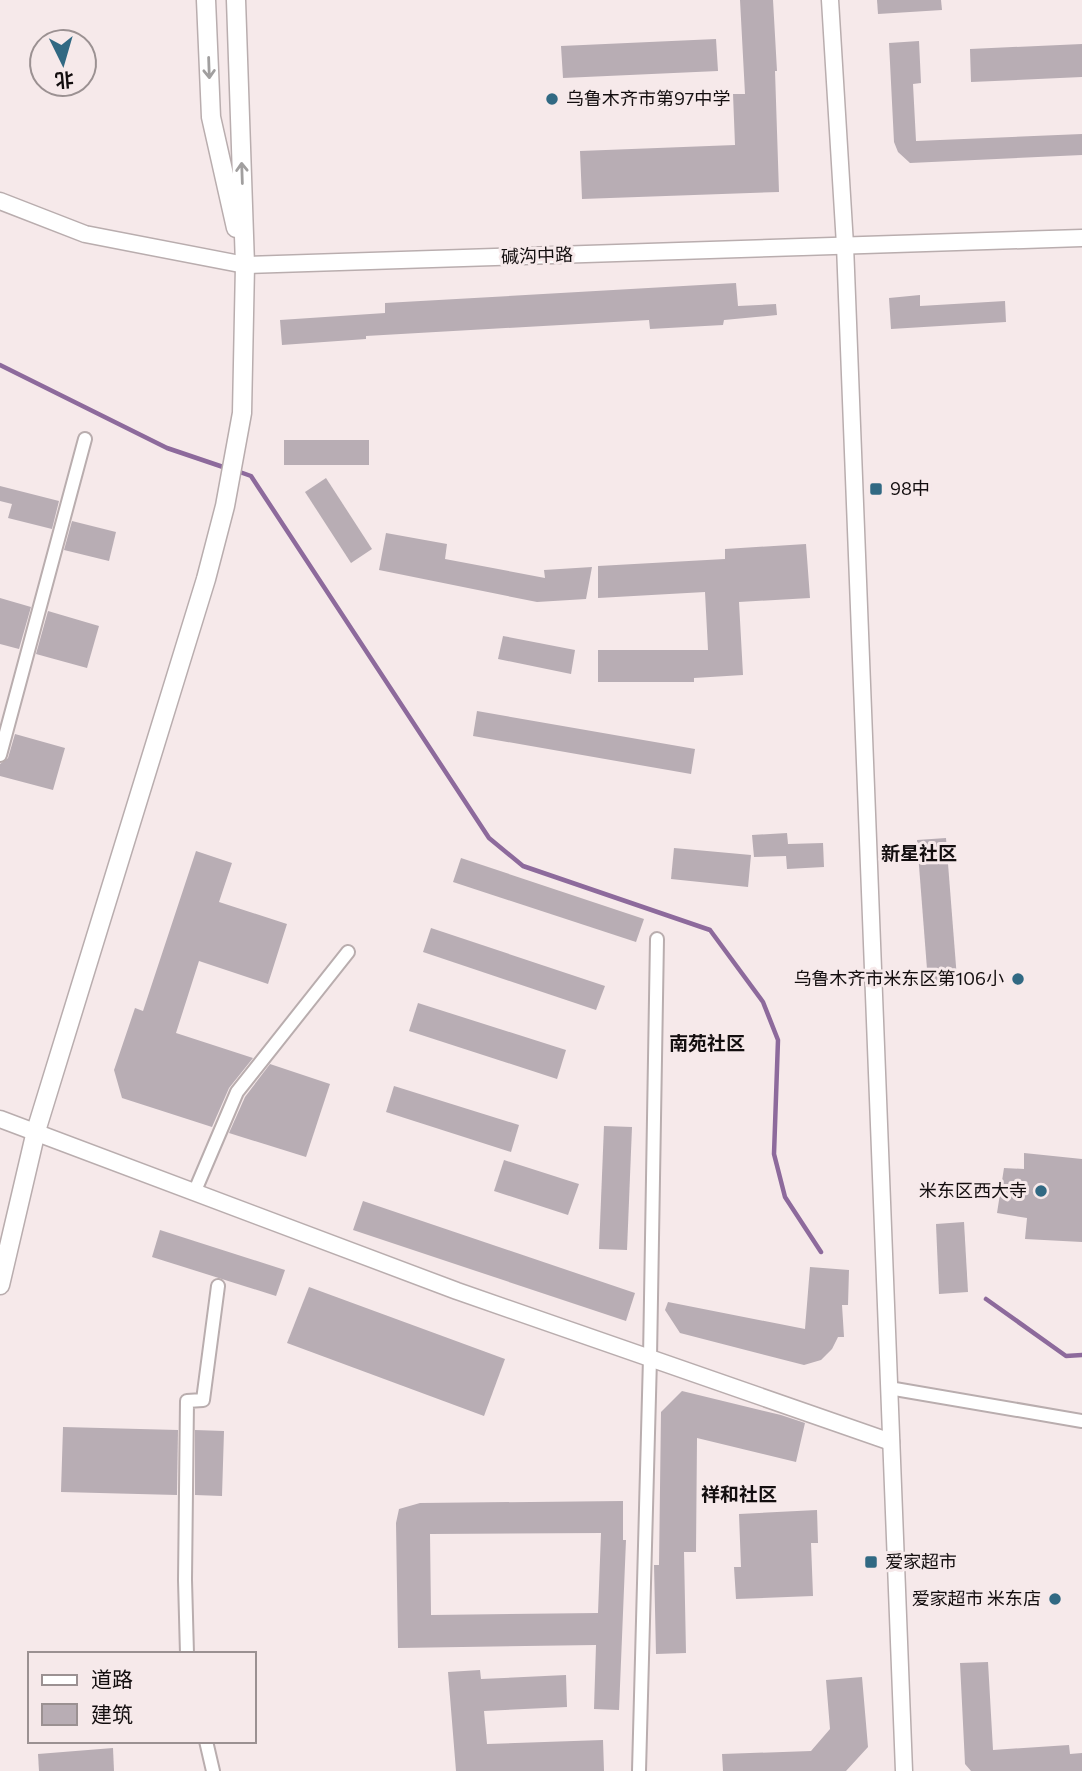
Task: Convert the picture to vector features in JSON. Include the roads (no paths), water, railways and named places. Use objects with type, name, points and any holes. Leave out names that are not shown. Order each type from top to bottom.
[{"type":"main road","points":[[206,0],[211,117],[245,265]]},
{"type":"main road","points":[[0,1285],[36,1132],[206,579],[225,506],[242,413],[245,265],[236,0]]},
{"type":"street","points":[[830,0],[845,245],[904,1771]]},
{"type":"street","name":"碱沟中路","points":[[0,201],[85,234],[245,265],[1082,238]]},
{"type":"street","points":[[0,755],[85,439]]},
{"type":"street","points":[[639,1771],[657,939]]},
{"type":"street","points":[[194,1193],[237,1092],[348,952]]},
{"type":"street","points":[[0,1119],[457,1291],[891,1442]]},
{"type":"street","points":[[187,1652],[187,1401],[203,1400],[218,1286]]},
{"type":"street","points":[[889,1388],[1082,1421]]},
{"type":"street","points":[[206,1743],[213,1771]]},
{"type":"waterway","points":[[0,365],[167,448],[229,469]]},
{"type":"waterway","points":[[237,471],[251,476],[489,838],[523,866],[710,930],[763,1002],[778,1040],[774,1154],[785,1197],[821,1252]]},
{"type":"waterway","points":[[986,1299],[1066,1356],[1082,1355]]},
{"type":"place","name":"乌鲁木齐市第97中学","points":[[552,99]]},
{"type":"place","name":"98中","points":[[876,489]]},
{"type":"place","name":"乌鲁木齐市米东区第106小","points":[[1018,979]]},
{"type":"place","name":"米东区西大寺","points":[[1041,1191]]},
{"type":"place","name":"爱家超市","points":[[871,1562]]},
{"type":"place","name":"爱家超市 米东店","points":[[1055,1599]]},
{"type":"district","name":"新星社区","points":[[919,853]]},
{"type":"district","name":"南苑社区","points":[[707,1043]]},
{"type":"district","name":"祥和社区","points":[[739,1494]]}]
